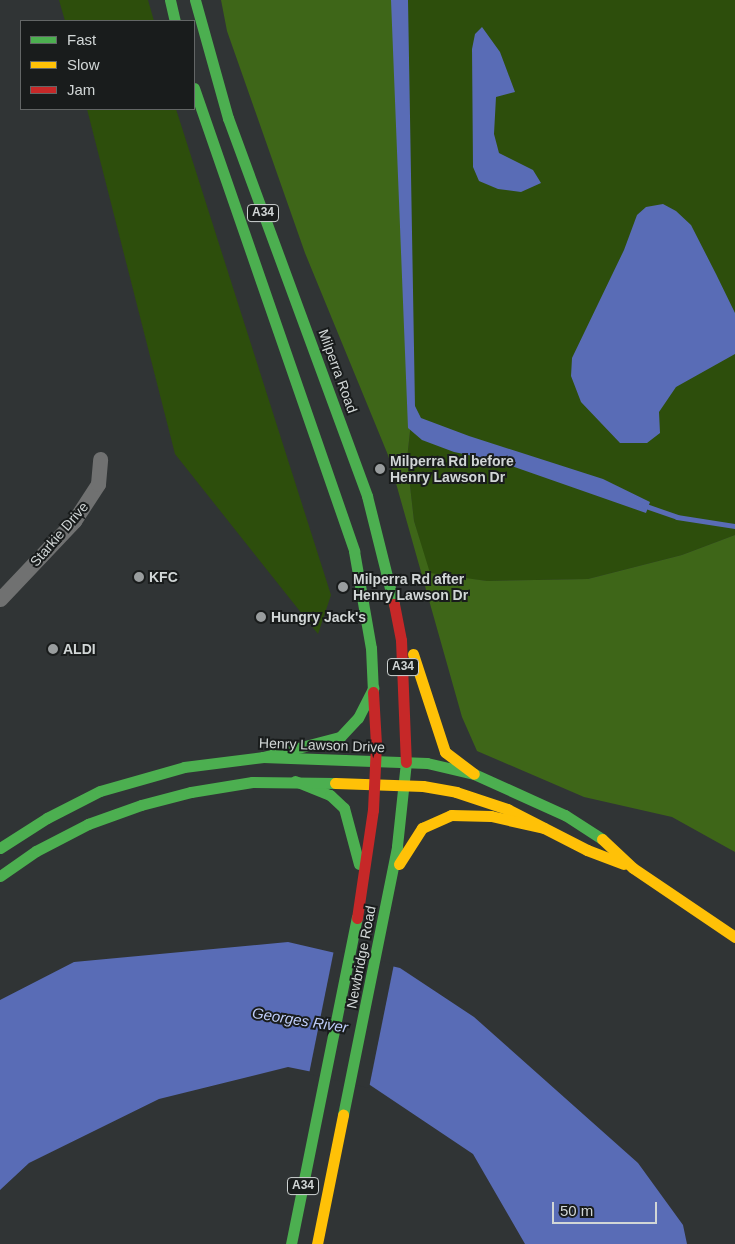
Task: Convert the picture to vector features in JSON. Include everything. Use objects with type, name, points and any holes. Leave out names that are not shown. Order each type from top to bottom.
[{"type":"main road","points":[[170,0],[175,20]]},
{"type":"main road","name":"Milperra Road","points":[[195,0],[228,118],[367,496],[388,572],[401,640],[406,762]]},
{"type":"main road","name":"A34","points":[[195,91],[344,520],[367,616],[374,685],[376,783]]},
{"type":"main road","points":[[388,572],[441,744],[449,757],[474,774]]},
{"type":"main road","points":[[263,756],[318,745],[340,737],[356,723],[374,685]]},
{"type":"main road","name":"Henry Lawson Drive","points":[[0,848],[70,805],[130,780],[184,767],[263,756],[427,763],[474,774],[565,815],[611,845],[633,868]]},
{"type":"main road","name":"Newbridge Road","points":[[316,1244],[341,1134],[390,888],[405,785],[406,762]]},
{"type":"main road","points":[[295,781],[330,795],[344,808],[363,876]]},
{"type":"main road","name":"Henry Lawson Drive","points":[[0,876],[36,851],[88,824],[141,805],[191,792],[252,782],[295,781],[405,785],[456,792],[482,800],[633,868],[735,937]]},
{"type":"main road","name":"Newbridge Road","points":[[291,1244],[355,930],[376,783]]},
{"type":"main road","points":[[390,888],[407,847],[422,828],[433,821],[451,815],[478,814],[544,828]]},
{"type":"street","name":"Starkie Drive","points":[[0,599],[74,521],[98,484],[100,459]]},
{"type":"green space","points":[[59,0],[148,0],[154,20],[65,20]]},
{"type":"green space","points":[[221,0],[401,0],[411,422],[407,459],[414,521],[430,573],[487,581],[588,579],[682,555],[735,535],[735,852],[672,817],[584,797],[477,751],[462,717],[388,455],[305,253],[227,31]]},
{"type":"green space","points":[[401,0],[735,0],[735,535],[682,555],[588,579],[487,581],[429,574],[414,521],[407,459],[411,422]]},
{"type":"green space","points":[[87,110],[176,110],[331,595],[318,634],[175,454]]},
{"type":"water","points":[[391,0],[408,0],[415,406],[421,418],[469,436],[603,479],[650,502],[646,513],[497,461],[454,452],[422,440],[408,428]]},
{"type":"water","points":[[482,27],[500,52],[515,92],[496,97],[494,134],[499,153],[533,170],[541,183],[521,192],[498,189],[479,181],[473,167],[472,49],[475,34]]},
{"type":"water","points":[[663,204],[676,211],[691,225],[735,313],[735,354],[676,387],[659,412],[660,433],[647,443],[620,443],[581,402],[571,376],[572,358],[624,250],[637,215],[646,207]]},
{"type":"water","name":"Georges River","points":[[288,942],[400,968],[474,1017],[638,1163],[683,1225],[687,1244],[525,1244],[473,1154],[367,1083],[288,1067],[159,1099],[29,1163],[0,1190],[0,1000],[74,962]]},
{"type":"pier","points":[[334,950],[394,964],[369,1088],[309,1074]]},
{"type":"waterway","points":[[643,505],[677,517],[735,526]]},
{"type":"traffic: fast","points":[[170,0],[175,20]]},
{"type":"traffic: fast","points":[[195,0],[228,118],[367,496],[394,604]]},
{"type":"traffic: fast","points":[[195,91],[354,551],[371,648],[373,692]]},
{"type":"traffic: fast","points":[[263,757],[340,737],[358,718],[373,688]]},
{"type":"traffic: fast","points":[[0,848],[47,818],[100,791],[184,767],[263,757],[427,763],[474,774],[565,815],[602,839]]},
{"type":"traffic: fast","points":[[343,1115],[397,846],[406,762]]},
{"type":"traffic: fast","points":[[295,781],[330,795],[344,808],[359,864]]},
{"type":"traffic: fast","points":[[0,876],[36,851],[88,824],[141,805],[191,792],[252,782],[335,783]]},
{"type":"traffic: fast","points":[[291,1244],[357,918]]},
{"type":"traffic: slow","points":[[413,654],[445,752],[474,774]]},
{"type":"traffic: slow","points":[[335,783],[423,786],[456,792],[507,809],[587,850],[623,864]]},
{"type":"traffic: slow","points":[[399,864],[422,828],[451,815],[491,816],[544,828]]},
{"type":"traffic: slow","points":[[602,839],[633,868],[735,937]]},
{"type":"traffic: slow","points":[[317,1244],[343,1115]]},
{"type":"traffic: jam","points":[[394,604],[401,640],[406,762]]},
{"type":"traffic: jam","points":[[357,918],[373,810],[376,744],[373,692]]},
{"type":"place","name":"Milperra Rd before Henry Lawson Dr","points":[[380,469]]},
{"type":"place","name":"KFC","points":[[139,577]]},
{"type":"place","name":"Milperra Rd after Henry Lawson Dr","points":[[343,587]]},
{"type":"place","name":"Hungry Jack's","points":[[261,617]]},
{"type":"place","name":"ALDI","points":[[53,649]]}]
